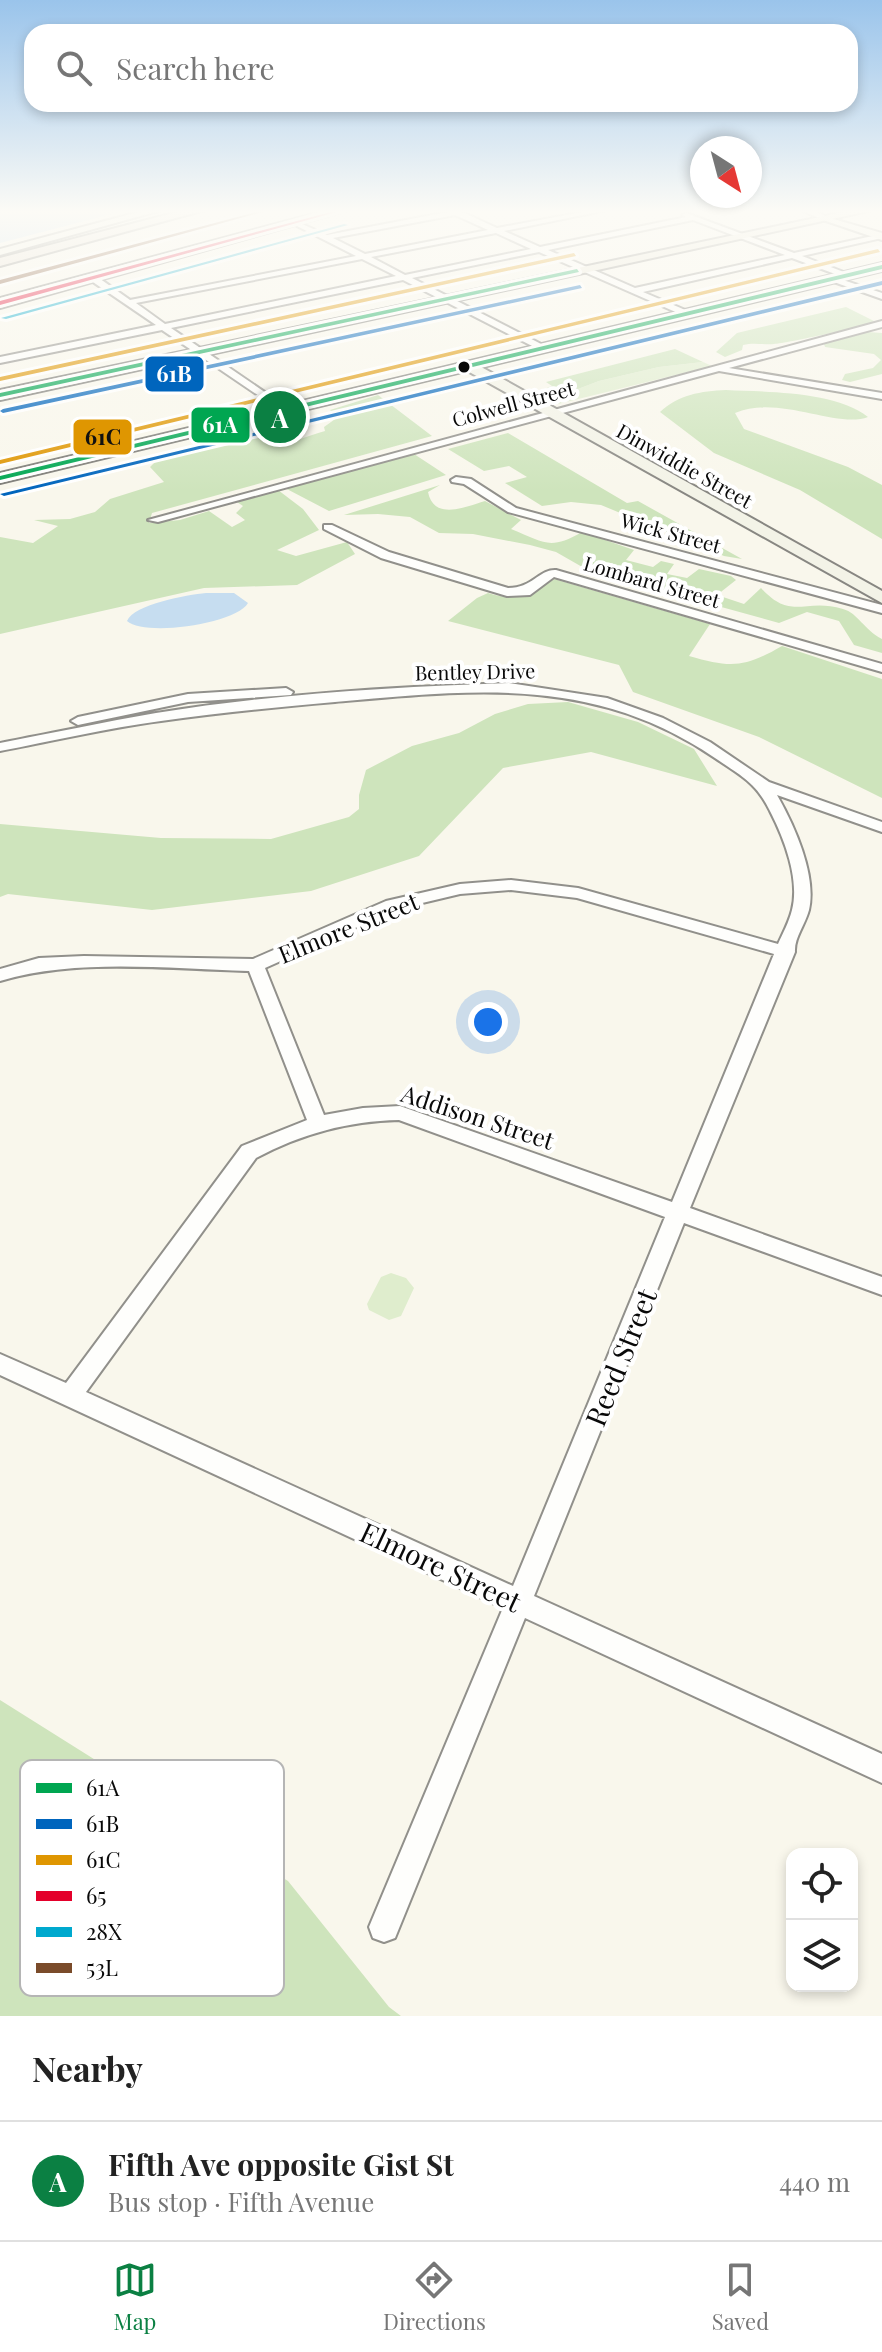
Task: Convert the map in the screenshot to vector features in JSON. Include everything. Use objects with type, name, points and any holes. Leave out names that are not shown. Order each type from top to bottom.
[{"type":"main road","points":[[0,395],[424,304]]},
{"type":"main road","points":[[0,478],[728,304]]},
{"type":"street","points":[[133,304],[284,410]]},
{"type":"street","points":[[0,360],[272,304]]},
{"type":"street","points":[[458,304],[542,348]]},
{"type":"street","points":[[665,304],[687,314]]},
{"type":"street","name":"Colwell Street","points":[[154,520],[882,324]]},
{"type":"street","name":"Dinwiddie Street","points":[[469,366],[882,598]]},
{"type":"street","points":[[716,369],[882,396]]},
{"type":"street","name":"Wick Street","points":[[456,480],[467,481],[512,510],[882,609]]},
{"type":"street","name":"Lombard Street","points":[[328,527],[385,555],[507,592],[526,592],[552,573],[882,668]]},
{"type":"street","name":"Bentley Drive","points":[[5,746],[158,717],[357,695],[509,687],[607,702],[658,721],[705,745],[764,785]]},
{"type":"street","points":[[764,785],[882,827]]},
{"type":"street","name":"Reed Street","points":[[384,1927],[679,1214],[801,909],[801,877],[793,839],[764,785]]},
{"type":"street","name":"Elmore Street","points":[[0,975],[39,964],[84,962],[255,965],[392,905],[460,889],[511,885],[578,893],[786,952]]},
{"type":"street","points":[[255,965],[319,1126]]},
{"type":"street","name":"Addison Street","points":[[71,1395],[249,1152],[272,1138],[378,1112],[400,1113],[882,1286]]},
{"type":"street","name":"Elmore Street","points":[[0,1364],[882,1769]]},
{"type":"green space","points":[[846,307],[874,321],[794,341],[743,345],[742,350],[725,357],[716,352],[737,333]]},
{"type":"green space","points":[[868,332],[882,333],[882,374],[850,382],[842,380],[845,374],[873,368],[881,360],[874,354],[825,347],[824,344]]},
{"type":"green space","points":[[675,349],[703,362],[659,367],[599,381],[570,392],[554,392],[547,388],[552,386],[546,382]]},
{"type":"green space","points":[[703,362],[712,366],[554,405],[538,396],[570,392],[599,381],[659,367]]},
{"type":"green space","points":[[726,390],[820,398],[854,408],[868,417],[840,419],[770,407],[735,413],[744,429],[848,467],[882,485],[882,539],[800,490],[714,453],[660,412],[690,395]]},
{"type":"green space","points":[[378,395],[432,436],[152,513],[149,523],[180,520],[209,511],[232,527],[245,520],[236,513],[243,506],[234,500],[278,490],[303,509],[319,530],[277,550],[296,556],[347,542],[355,554],[297,585],[204,588],[0,634],[0,537],[33,543],[58,526],[34,520],[70,519],[95,512],[110,499],[164,482],[150,467],[161,456],[224,441],[245,429],[267,441],[292,442],[325,431],[324,427],[338,417],[330,410]]},
{"type":"green space","points":[[508,433],[627,503],[638,501],[742,559],[724,556],[601,505],[571,502],[542,506],[505,483],[527,477],[509,466],[484,471],[448,449]]},
{"type":"green space","points":[[411,452],[446,475],[329,511],[283,487]]},
{"type":"green space","points":[[440,485],[428,492],[437,506],[451,510],[485,501],[521,520],[511,529],[539,541],[554,543],[582,532],[634,550],[626,560],[653,567],[661,561],[674,564],[667,574],[687,578],[699,569],[731,576],[736,580],[717,595],[744,604],[761,588],[781,604],[843,609],[882,639],[882,653],[854,645],[839,621],[807,612],[779,623],[598,576],[556,552],[530,545],[473,534],[439,533],[410,517],[344,515]]},
{"type":"green space","points":[[554,579],[710,624],[689,656],[716,663],[737,664],[757,659],[782,646],[882,679],[882,798],[759,737],[633,692],[619,665],[448,621],[488,593],[515,597]]},
{"type":"green space","points":[[568,702],[638,722],[694,749],[717,786],[591,752],[503,768],[419,856],[311,891],[152,910],[8,894],[0,897],[0,824],[161,838],[271,839],[349,817],[359,809],[359,795],[366,770],[412,746],[459,733],[495,714],[528,704]]},
{"type":"green space","points":[[391,1273],[406,1278],[414,1288],[401,1316],[389,1320],[369,1310],[367,1304],[381,1277]]},
{"type":"green space","points":[[0,1700],[95,1760],[20,1760],[20,1996],[284,1996],[284,1878],[389,2007],[401,2016],[0,2016]]},
{"type":"water","points":[[206,593],[234,593],[248,603],[227,617],[190,626],[152,628],[127,621],[150,605]]},
{"type":"transit line","name":"28X","points":[[4,318],[55,304]]},
{"type":"transit line","name":"61C","points":[[0,379],[347,304]]},
{"type":"transit line","name":"61A","points":[[0,395],[423,304]]},
{"type":"transit line","name":"61B","points":[[3,411],[501,304]]},
{"type":"transit line","name":"61C","points":[[0,462],[657,304]]},
{"type":"transit line","name":"61A","points":[[0,478],[727,304]]},
{"type":"transit line","name":"61B","points":[[4,494],[794,304]]},
{"type":"place","name":"Fifth Ave opposite Gist St","points":[[280,417]]}]
